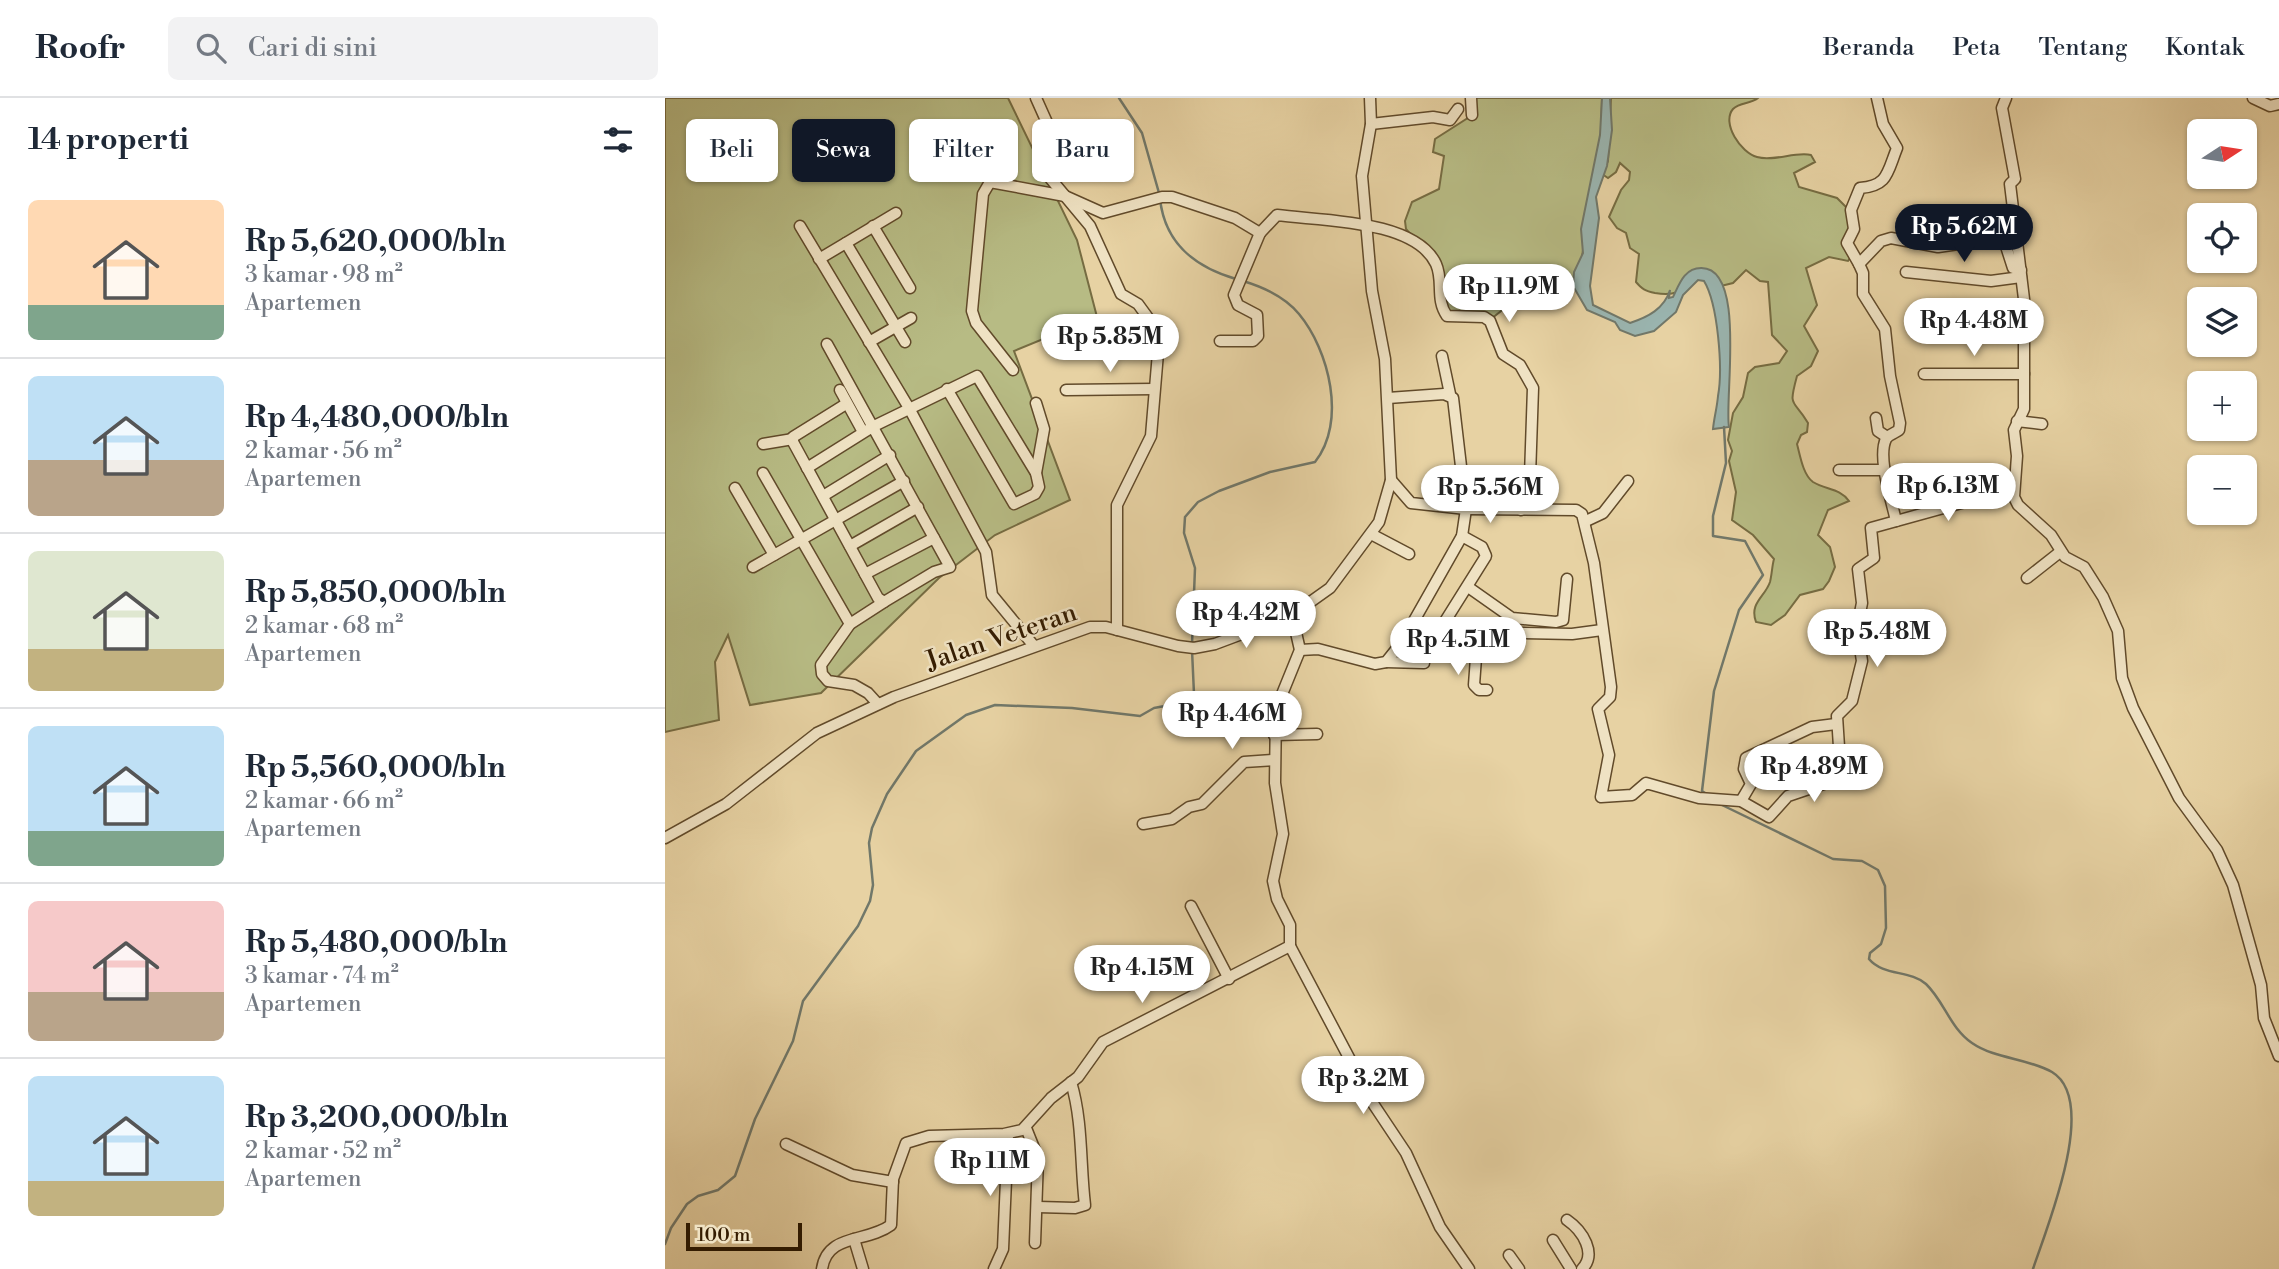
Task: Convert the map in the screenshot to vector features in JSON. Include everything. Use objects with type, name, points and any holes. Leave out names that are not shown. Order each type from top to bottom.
[{"type":"street","points":[[1036,98],[1053,136],[1048,175],[1090,226],[1121,294],[1139,304],[1158,334],[1151,436],[1117,505],[1117,630]]},
{"type":"street","name":"Jalan Veteran","points":[[665,838],[732,801],[817,733],[874,706],[1090,628],[1117,630],[1194,648],[1215,644],[1292,615],[1330,588],[1371,534],[1385,507],[1391,480],[1385,359],[1370,269],[1362,170],[1371,124],[1370,98]]},
{"type":"street","points":[[1471,98],[1472,115]]},
{"type":"street","points":[[1877,98],[1883,124],[1896,148],[1884,179],[1872,188],[1860,188],[1851,211],[1855,225],[1847,243],[1863,274],[1863,294],[1886,335],[1890,376],[1901,426],[1897,432],[1887,437]]},
{"type":"street","points":[[2006,98],[2002,108],[2015,179],[2010,184],[2021,273],[2024,374],[2024,409],[2014,430],[2017,456],[2012,489],[2018,505],[2050,535],[2060,552],[2084,568],[2103,597],[2118,631],[2122,678],[2133,708],[2174,790],[2193,821],[2217,850],[2233,884],[2261,985],[2264,1018],[2279,1056]]},
{"type":"street","points":[[2253,98],[2270,106],[2279,104]]},
{"type":"street","points":[[1371,124],[1433,117],[1450,120],[1458,109]]},
{"type":"street","points":[[1013,370],[976,323],[972,311],[983,194],[990,181],[1065,196],[1083,202],[1103,214],[1162,197],[1172,197],[1235,218],[1260,233]]},
{"type":"street","points":[[819,259],[895,213]]},
{"type":"street","points":[[1220,341],[1253,341],[1258,336],[1257,315],[1238,305],[1234,295],[1260,233],[1277,215],[1368,226],[1406,235],[1422,246],[1437,266],[1439,301],[1447,316],[1484,317],[1490,321],[1503,354],[1526,372],[1533,388],[1535,409],[1530,476],[1521,510]]},
{"type":"street","points":[[800,226],[909,408],[988,556],[992,595],[1034,646]]},
{"type":"street","points":[[873,226],[910,288]]},
{"type":"street","points":[[1859,264],[1881,241],[1891,238],[1938,247],[1999,238],[2004,240],[2013,268],[2021,273]]},
{"type":"street","points":[[846,243],[905,342]]},
{"type":"street","points":[[1906,272],[1991,281],[2021,273]]},
{"type":"street","points":[[869,342],[911,318]]},
{"type":"street","points":[[827,344],[950,567],[934,572],[850,624],[824,659],[821,668],[828,681],[853,685],[862,691],[874,706]]},
{"type":"street","points":[[1386,662],[1410,628],[1462,536],[1466,509],[1455,404],[1450,394],[1442,356]]},
{"type":"street","points":[[1924,374],[2024,374]]},
{"type":"street","points":[[807,468],[863,432],[909,408],[947,389],[973,376],[981,377],[1036,473],[1039,487],[1035,494],[1017,504],[1011,502],[947,389]]},
{"type":"street","points":[[1066,390],[1153,389]]},
{"type":"street","points":[[840,390],[863,432]]},
{"type":"street","points":[[1388,398],[1450,394]]},
{"type":"street","points":[[1036,403],[1044,429],[1036,473]]},
{"type":"street","points":[[763,444],[793,439],[846,404]]},
{"type":"street","points":[[1876,418],[1876,428],[1887,437]]},
{"type":"street","points":[[2017,421],[2042,424]]},
{"type":"street","points":[[1887,437],[1885,470],[1896,521]]},
{"type":"street","points":[[793,439],[865,574],[884,602]]},
{"type":"street","points":[[823,496],[890,455]]},
{"type":"street","points":[[1839,470],[1885,470]]},
{"type":"street","points":[[763,473],[850,624]]},
{"type":"street","points":[[1391,480],[1411,503],[1466,509],[1576,510],[1585,521],[1611,693],[1598,709],[1609,755],[1601,797],[1632,795],[1646,783],[1699,798],[1741,802],[1769,817],[1788,796],[1841,778],[1836,724],[1839,712],[1852,701],[1862,661],[1857,628],[1862,603],[1858,569],[1874,558],[1871,528],[2012,489]]},
{"type":"street","points":[[753,567],[904,481]]},
{"type":"street","points":[[1585,521],[1603,513],[1628,481]]},
{"type":"street","points":[[734,488],[773,555]]},
{"type":"street","points":[[850,546],[918,507]]},
{"type":"street","points":[[1371,534],[1409,554]]},
{"type":"street","points":[[1439,631],[1485,561],[1486,552],[1482,547],[1462,536]]},
{"type":"street","points":[[865,574],[934,538]]},
{"type":"street","points":[[2027,578],[2060,552]]},
{"type":"street","points":[[1468,587],[1513,618],[1556,622],[1563,620],[1567,579]]},
{"type":"street","points":[[1292,615],[1300,650],[1280,696],[1274,735],[1274,760],[1283,834],[1273,881],[1277,899],[1290,925],[1290,946],[1374,1105],[1402,1145],[1440,1227],[1469,1269]]},
{"type":"street","points":[[1410,628],[1572,634],[1602,630]]},
{"type":"street","points":[[1478,630],[1474,685],[1479,690],[1487,690]]},
{"type":"street","points":[[1300,650],[1318,649],[1375,664],[1424,663]]},
{"type":"street","points":[[1741,802],[1751,784],[1745,771],[1745,758],[1812,727],[1836,724]]},
{"type":"street","points":[[1274,735],[1317,734]]},
{"type":"street","points":[[1143,824],[1172,819],[1189,807],[1202,804],[1244,762],[1274,760]]},
{"type":"street","points":[[1191,906],[1229,979]]},
{"type":"street","points":[[822,1269],[828,1251],[854,1239],[871,1236],[891,1225],[893,1182],[902,1148],[910,1140],[942,1135],[1009,1133],[1025,1128],[1051,1098],[1071,1082],[1103,1042],[1290,946]]},
{"type":"street","points":[[1038,1207],[1075,1208],[1085,1205],[1080,1164],[1079,1114],[1071,1082]]},
{"type":"street","points":[[1025,1128],[1038,1158],[1035,1243]]},
{"type":"street","points":[[994,1269],[1003,1249],[1009,1133]]},
{"type":"street","points":[[786,1144],[852,1175],[893,1182]]},
{"type":"street","points":[[1567,1220],[1576,1227],[1590,1253],[1589,1261],[1582,1269]]},
{"type":"street","points":[[854,1239],[863,1269]]},
{"type":"street","points":[[1552,1240],[1571,1269]]},
{"type":"street","points":[[1509,1255],[1519,1269]]},
{"type":"green space","points":[[665,98],[1008,98],[1032,147],[1032,182],[1049,182],[1077,240],[1097,317],[1014,351],[1070,500],[995,535],[939,578],[821,693],[750,705],[728,635],[715,662],[719,720],[665,732]]},
{"type":"green space","points":[[1472,98],[1602,98],[1601,135],[1577,289],[1549,286],[1534,300],[1510,304],[1491,319],[1448,316],[1438,266],[1406,229],[1405,221],[1412,202],[1439,189],[1444,156],[1433,152],[1435,139],[1474,114]]},
{"type":"green space","points":[[1611,98],[1758,98],[1736,107],[1730,115],[1731,129],[1739,144],[1757,157],[1811,155],[1815,162],[1794,173],[1799,187],[1837,198],[1853,214],[1848,230],[1853,254],[1848,261],[1829,257],[1806,268],[1817,305],[1804,326],[1818,351],[1811,366],[1797,376],[1793,394],[1793,402],[1808,423],[1807,432],[1801,435],[1797,444],[1807,475],[1813,482],[1837,491],[1849,501],[1828,510],[1818,535],[1830,547],[1835,567],[1829,581],[1823,589],[1800,595],[1785,615],[1771,625],[1756,622],[1754,615],[1756,605],[1770,582],[1774,559],[1753,535],[1732,520],[1736,492],[1729,461],[1732,451],[1728,440],[1733,413],[1743,397],[1748,373],[1755,367],[1779,363],[1787,351],[1772,335],[1768,282],[1760,281],[1746,270],[1733,283],[1721,286],[1702,271],[1681,290],[1664,294],[1642,288],[1636,282],[1639,254],[1630,248],[1626,233],[1617,228],[1609,217],[1621,190],[1629,180],[1630,172],[1620,163],[1616,172],[1608,178],[1602,174],[1608,161]]},
{"type":"water","points":[[1602,98],[1610,98],[1612,130],[1607,166],[1596,197],[1599,218],[1590,286],[1593,305],[1630,323],[1655,311],[1670,290],[1669,298],[1673,297],[1690,271],[1701,268],[1715,273],[1724,289],[1729,311],[1729,427],[1713,429],[1719,384],[1719,354],[1713,305],[1704,281],[1698,280],[1683,295],[1676,312],[1654,331],[1635,336],[1620,330],[1615,322],[1587,310],[1573,286],[1574,272],[1583,253],[1581,229],[1600,135]]},
{"type":"waterway","points":[[1119,98],[1142,133],[1159,193]]},
{"type":"waterway","points":[[1160,199],[1163,215],[1175,241],[1195,260],[1236,279]]},
{"type":"waterway","points":[[1192,644],[1195,568],[1184,533],[1185,517],[1198,502],[1219,491],[1270,472],[1315,462],[1325,446],[1330,427],[1332,407],[1326,366],[1310,329],[1287,303],[1266,290],[1243,281]]},
{"type":"waterway","points":[[1708,795],[1702,791],[1714,691],[1739,610],[1763,575],[1745,541],[1713,536],[1713,516],[1726,463],[1724,427]]},
{"type":"waterway","points":[[665,1244],[671,1228],[687,1204],[698,1196],[718,1190],[735,1176],[755,1119],[793,1041],[803,1001],[858,926],[870,901],[873,885],[869,843],[872,828],[887,794],[916,751],[966,715],[995,705],[1072,708],[1140,716],[1154,708],[1186,702],[1194,694],[1192,650]]},
{"type":"waterway","points":[[1722,805],[1833,859],[1862,861],[1878,870],[1885,886],[1886,928],[1881,944],[1870,953],[1869,959],[1882,968],[1926,984],[1958,1030],[1972,1043],[1991,1052],[2042,1067],[2052,1072],[2065,1087],[2071,1109],[2071,1137],[2057,1197],[2033,1269]]}]
